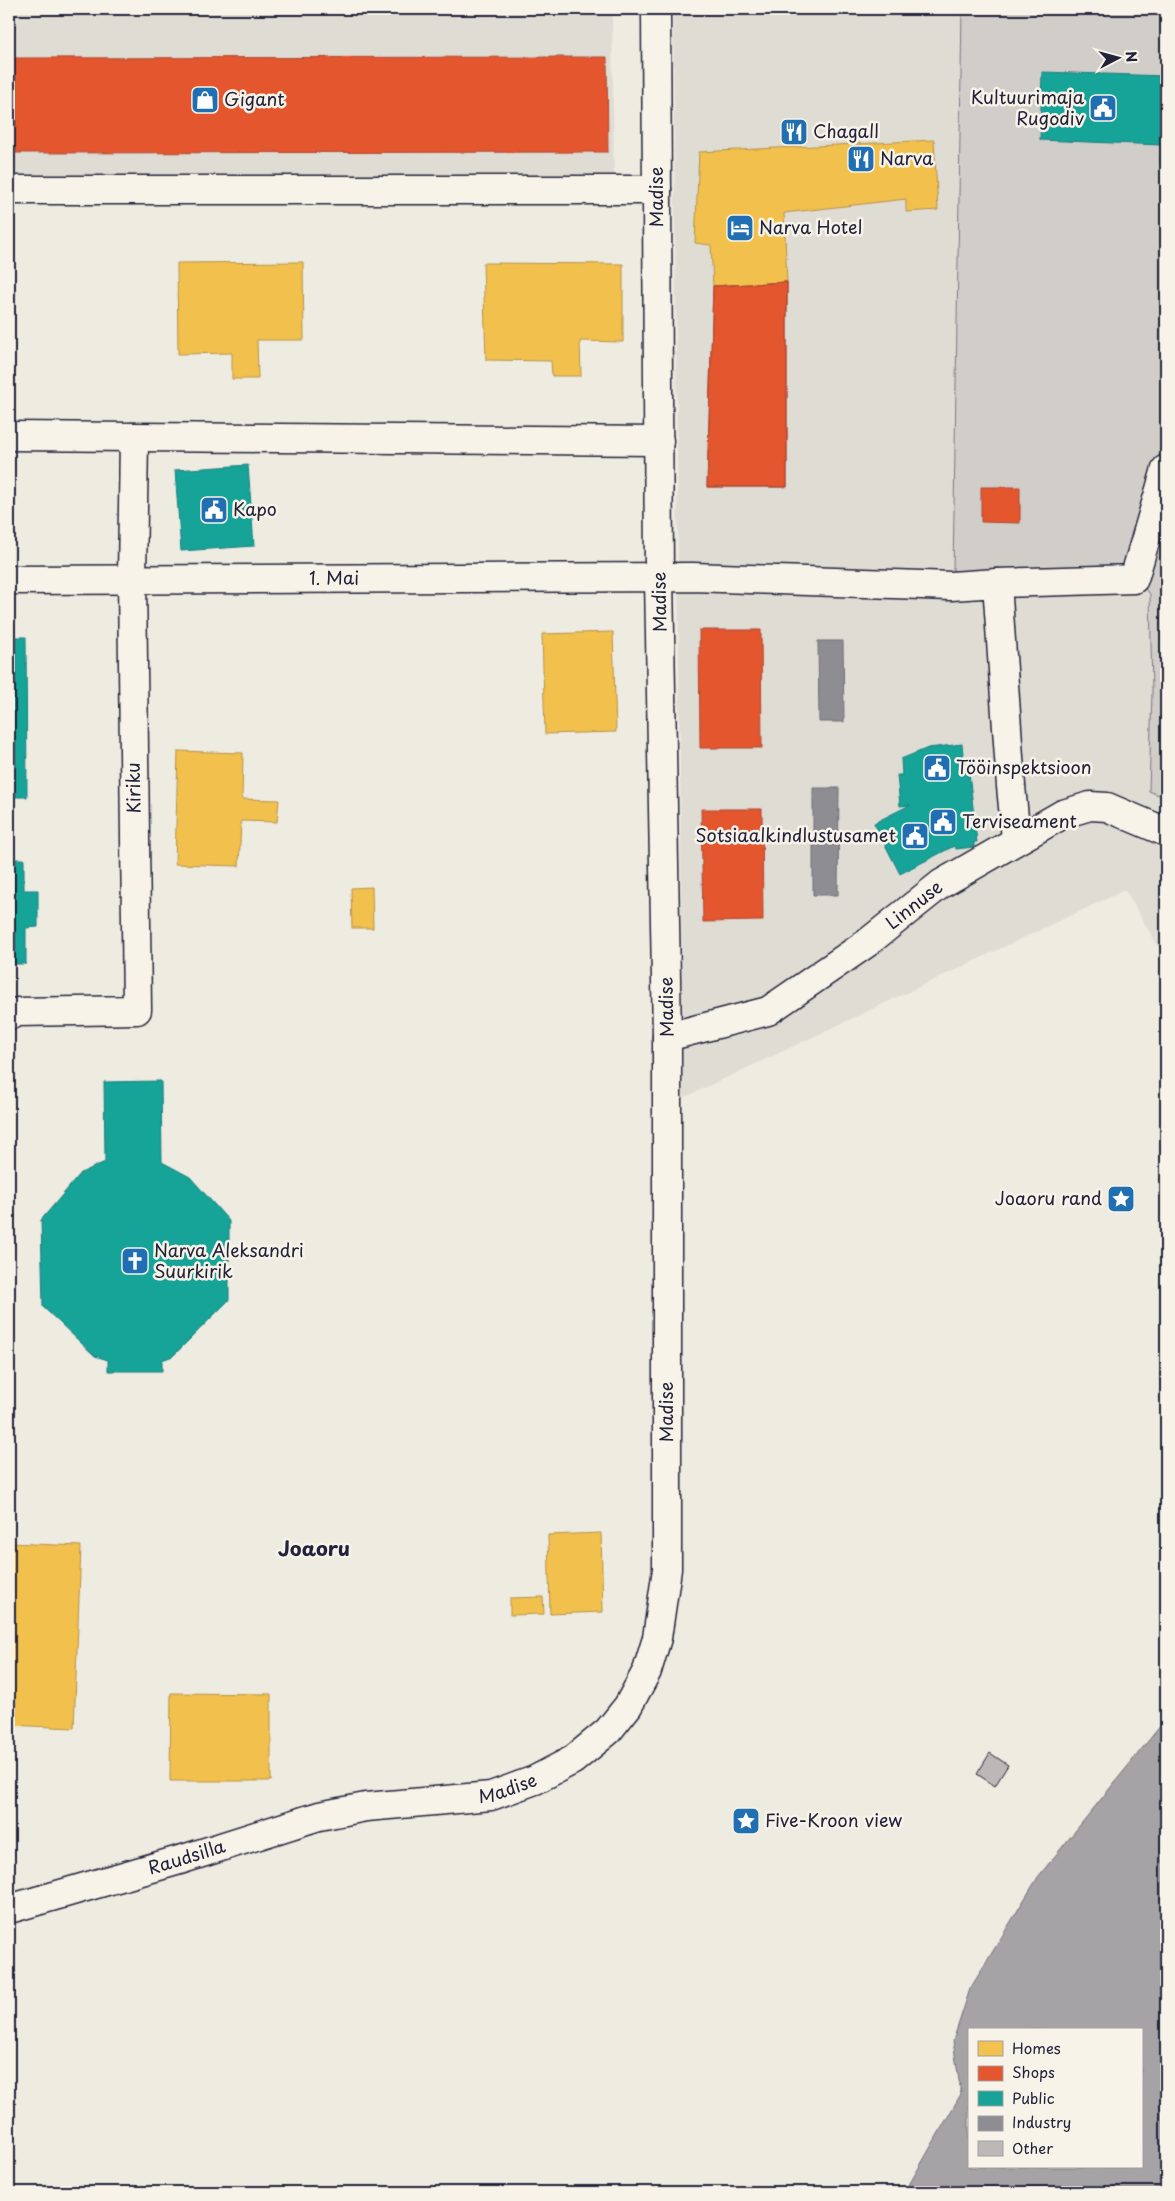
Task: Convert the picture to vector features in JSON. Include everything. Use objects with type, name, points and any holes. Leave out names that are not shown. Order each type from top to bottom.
[{"type":"street","name":"Madise","points":[[366,1807],[492,1796],[535,1780],[573,1760],[608,1731],[628,1706],[646,1671],[657,1638],[667,1569],[667,1036],[659,578],[656,9]]},
{"type":"street","points":[[9,190],[657,190]]},
{"type":"street","points":[[9,436],[659,441]]},
{"type":"street","name":"Kiriku","points":[[9,1016],[18,1012],[137,1010],[132,578],[134,438]]},
{"type":"street","name":"1. Mai","points":[[9,580],[132,578],[659,578],[692,576],[951,586],[1134,579],[1166,469]]},
{"type":"street","points":[[997,583],[1010,786],[1016,839]]},
{"type":"street","name":"Linnuse","points":[[667,1036],[768,1011],[867,943],[941,884],[1016,839],[1063,814],[1090,806],[1107,807],[1166,832]]},
{"type":"street","name":"Raudsilla","points":[[9,1909],[183,1859],[320,1816],[366,1807]]},
{"type":"shaded area","points":[[9,9],[612,9],[614,190],[9,188]]},
{"type":"shaded area","points":[[673,9],[1166,9],[1166,960],[1125,890],[683,1098]]},
{"type":"shaded area","points":[[962,9],[1166,9],[1166,798],[1149,791],[1152,692],[1150,594],[1120,565],[953,572]]},
{"type":"shaded area","points":[[1166,1719],[1166,2192],[905,2192],[961,2094],[953,2041],[970,1989],[1038,1877]]},
{"type":"building: Homes","name":"Narva Hotel","points":[[934,140],[938,210],[906,212],[906,199],[784,213],[787,282],[713,286],[711,245],[695,243],[699,152]]},
{"type":"building: Homes","points":[[303,262],[304,340],[257,340],[258,379],[232,379],[232,353],[178,354],[177,263]]},
{"type":"building: Homes","points":[[483,263],[623,264],[623,342],[580,341],[581,376],[552,376],[551,361],[486,360]]},
{"type":"building: Homes","points":[[9,266],[11,343],[9,343]]},
{"type":"building: Homes","points":[[613,632],[616,732],[545,734],[542,634]]},
{"type":"building: Homes","points":[[178,751],[243,753],[242,799],[279,800],[277,822],[241,821],[239,866],[175,864]]},
{"type":"building: Homes","points":[[372,887],[373,928],[352,928],[351,888]]},
{"type":"building: Homes","points":[[601,1533],[603,1612],[550,1614],[548,1535]]},
{"type":"building: Homes","points":[[9,1543],[81,1546],[74,1728],[9,1725]]},
{"type":"building: Homes","points":[[543,1597],[544,1614],[510,1615],[510,1598]]},
{"type":"building: Homes","points":[[171,1693],[271,1694],[271,1781],[170,1781]]},
{"type":"building: Shops","points":[[607,57],[608,152],[9,153],[9,58]]},
{"type":"building: Shops","points":[[787,282],[787,487],[707,487],[713,286]]},
{"type":"building: Shops","points":[[787,282],[787,487],[707,487],[713,286]]},
{"type":"building: Shops","points":[[981,487],[1020,487],[1020,523],[981,522]]},
{"type":"building: Shops","points":[[699,630],[761,630],[762,748],[700,748]]},
{"type":"building: Shops","points":[[701,809],[762,809],[763,921],[703,922]]},
{"type":"building: Public","name":"Kultuurimaja Rugodiv","points":[[1042,72],[1166,76],[1166,163],[1160,163],[1161,145],[1040,140]]},
{"type":"building: Public","points":[[248,465],[254,546],[181,551],[175,470]]},
{"type":"building: Public","points":[[9,637],[26,637],[27,797],[9,797]]},
{"type":"building: Public","points":[[962,744],[964,765],[968,764],[977,842],[974,842],[974,847],[956,849],[954,846],[900,874],[874,823],[910,805],[900,806],[897,775],[902,775],[901,759],[928,748]]},
{"type":"building: Public","points":[[9,859],[24,859],[24,890],[38,890],[38,927],[26,928],[26,964],[9,964]]},
{"type":"building: Public","name":"Narva Aleksandri Suurkirik","points":[[161,1081],[162,1162],[190,1177],[229,1221],[229,1300],[173,1356],[162,1360],[162,1371],[108,1371],[108,1360],[95,1356],[43,1307],[41,1220],[81,1173],[105,1162],[104,1082]]},
{"type":"building: Industry","points":[[818,641],[843,641],[844,722],[819,722]]},
{"type":"building: Industry","points":[[813,788],[839,788],[838,895],[813,895]]},
{"type":"building: Other","points":[[990,1753],[1008,1765],[995,1786],[977,1774]]},
{"type":"place","name":"Gigant","points":[[205,100]]},
{"type":"place","name":"Kultuurimaja Rugodiv","points":[[1103,108]]},
{"type":"place","name":"Chagall","points":[[794,132]]},
{"type":"place","name":"Narva","points":[[861,159]]},
{"type":"place","name":"Narva Hotel","points":[[740,228]]},
{"type":"place","name":"Kapo","points":[[214,510]]},
{"type":"place","name":"Tööinspektsioon","points":[[937,768]]},
{"type":"place","name":"Terviseament","points":[[943,822]]},
{"type":"place","name":"Sotsiaalkindlustusamet","points":[[915,836]]},
{"type":"place","name":"Joaoru rand","points":[[1121,1199]]},
{"type":"place","name":"Narva Aleksandri Suurkirik","points":[[135,1261]]},
{"type":"place","name":"Five-Kroon view","points":[[746,1821]]},
{"type":"district","name":"Joaoru","points":[[314,1549]]}]
